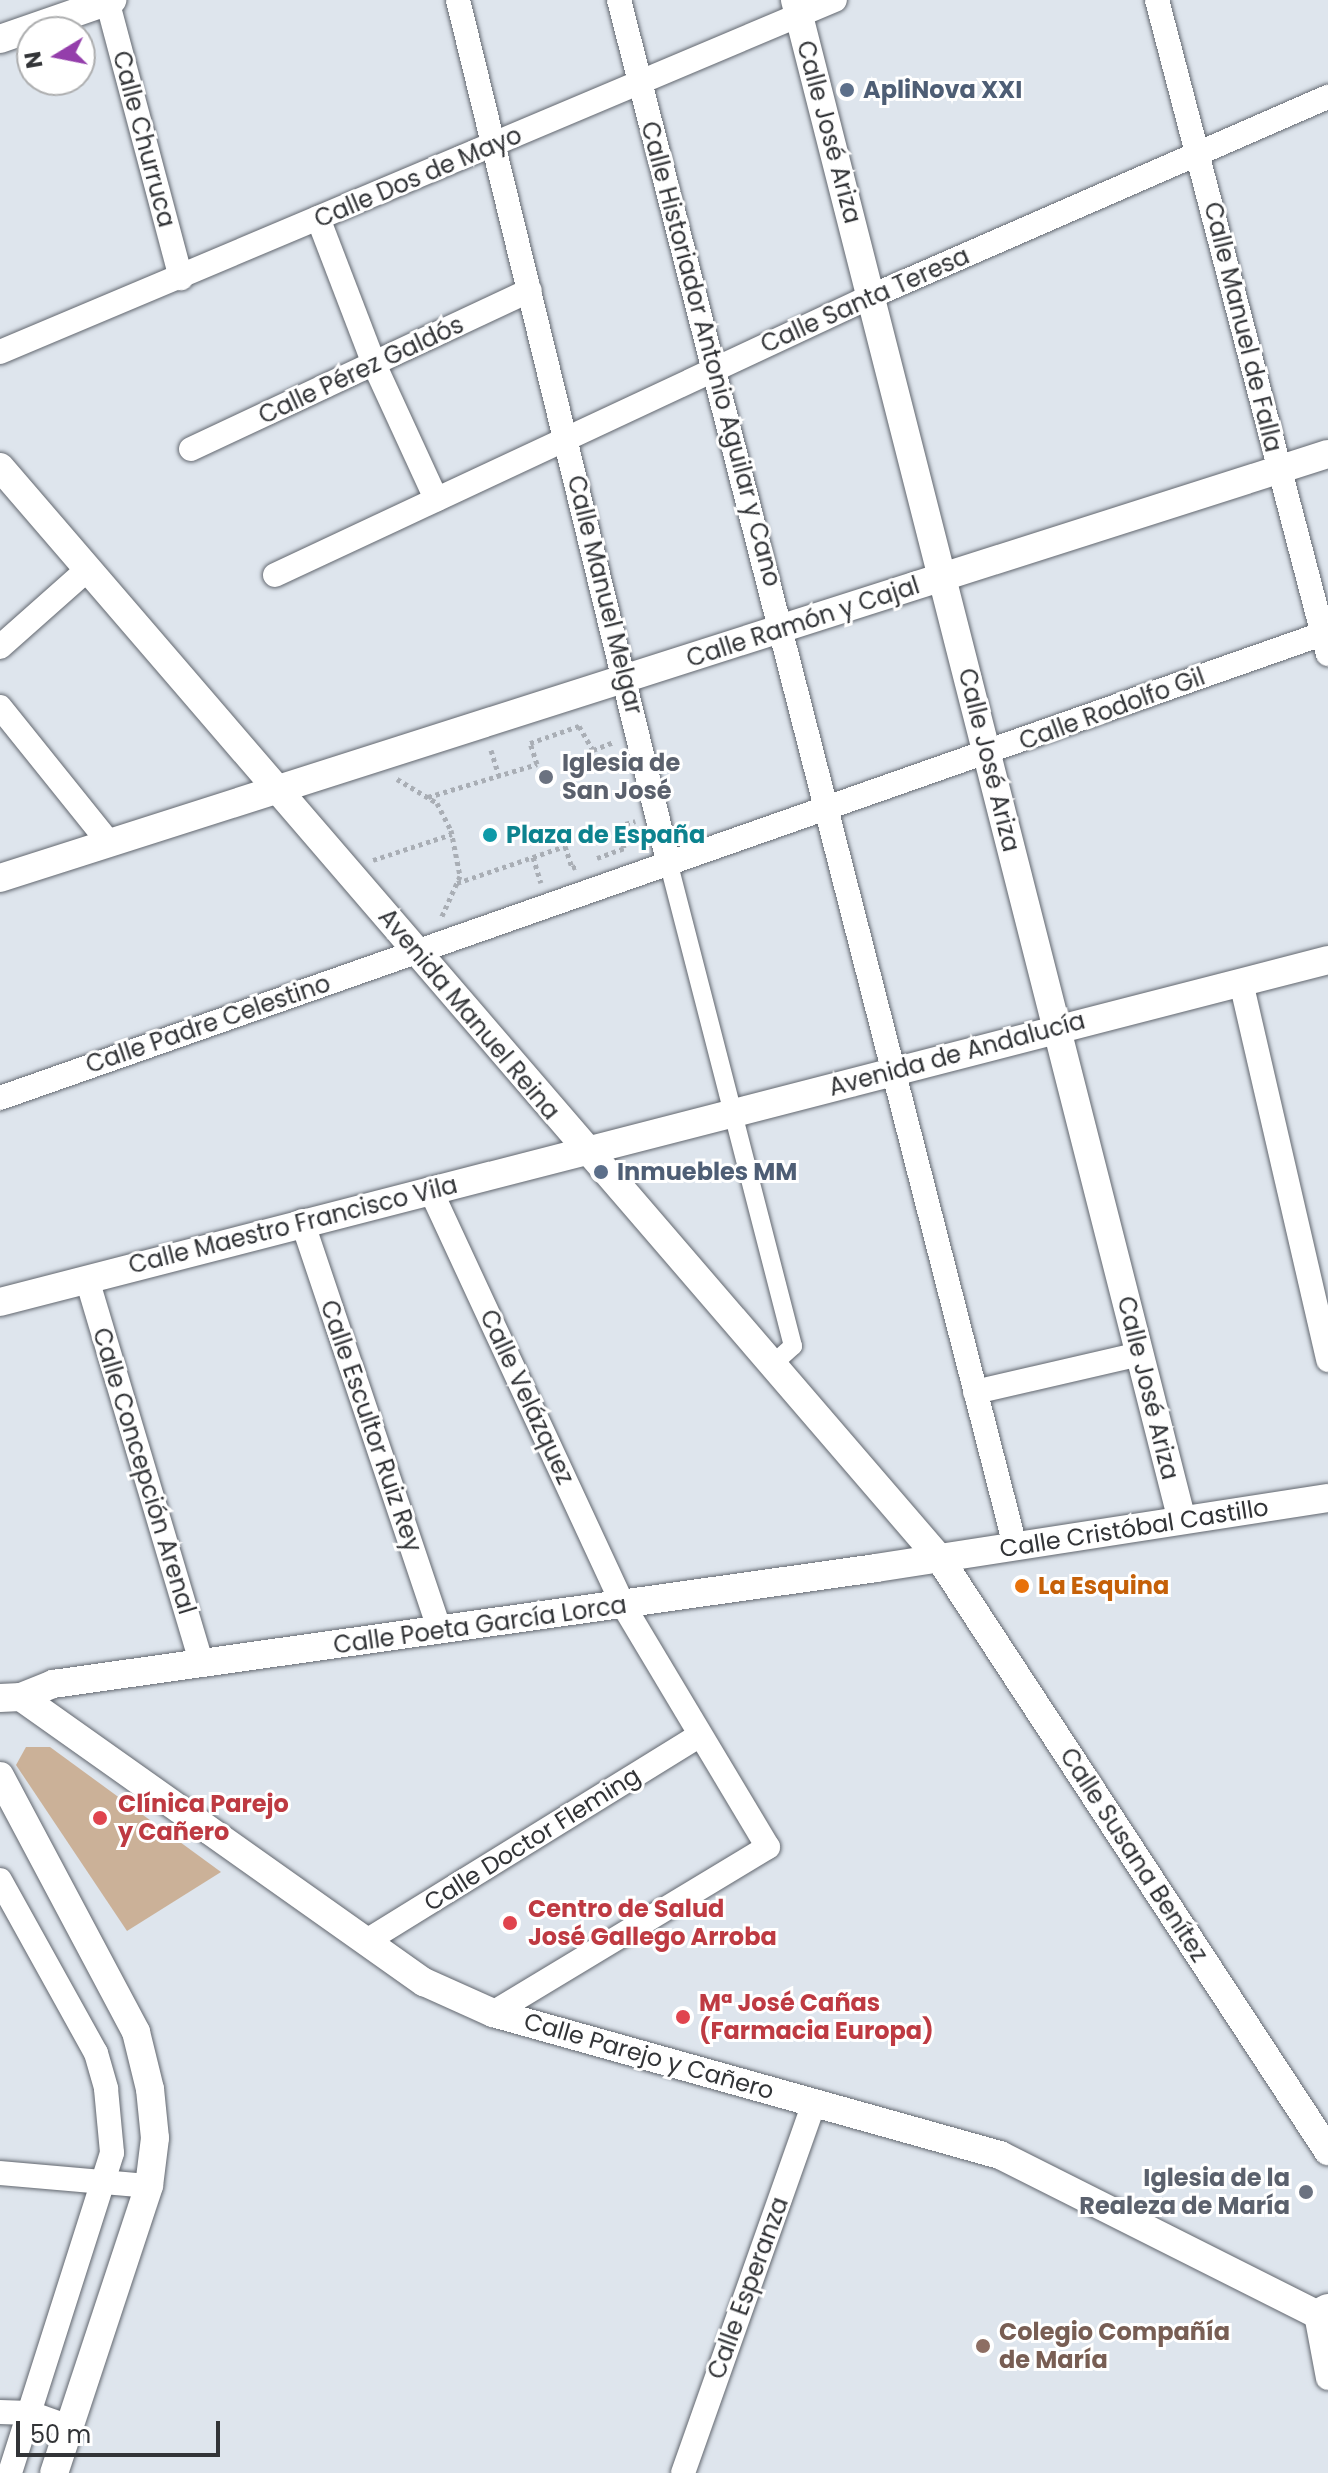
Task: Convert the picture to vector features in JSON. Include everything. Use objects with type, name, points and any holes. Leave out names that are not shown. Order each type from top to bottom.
[{"type":"street","name":"Calle Manuel Melgar","points":[[458,0],[668,861],[793,1346],[770,1367]]},
{"type":"street","name":"Calle Historiador Antonio Aguilar y Cano","points":[[619,0],[1015,1546]]},
{"type":"street","name":"Calle Dos de Mayo","points":[[0,352],[641,83],[797,8],[835,0]]},
{"type":"street","name":"Calle Manuel de Falla","points":[[1157,0],[1326,640]]},
{"type":"street","points":[[0,39],[108,1]]},
{"type":"street","name":"Calle Churruca","points":[[108,1],[181,278]]},
{"type":"street","name":"Calle José Ariza","points":[[797,8],[1182,1520]]},
{"type":"street","name":"Calle Santa Teresa","points":[[275,575],[872,296],[1328,97]]},
{"type":"street","points":[[318,218],[374,364],[436,499]]},
{"type":"street","name":"Calle Pérez Galdós","points":[[191,449],[530,290]]},
{"type":"street","name":"Calle Ramón y Cajal","points":[[0,878],[279,792],[1328,454]]},
{"type":"street","name":"Avenida Manuel Reina","points":[[0,467],[770,1367],[940,1559]]},
{"type":"street","points":[[0,647],[88,569]]},
{"type":"street","name":"Calle Rodolfo Gil","points":[[668,861],[827,804],[1326,640]]},
{"type":"street","points":[[0,707],[110,844]]},
{"type":"street","points":[[417,951],[668,861]]},
{"type":"street","name":"Calle Padre Celestino","points":[[0,1098],[417,951]]},
{"type":"street","name":"Avenida de Andalucía","points":[[587,1152],[1328,960]]},
{"type":"street","points":[[1241,982],[1328,1360]]},
{"type":"street","name":"Calle Maestro Francisco Vila","points":[[0,1302],[302,1221],[587,1152]]},
{"type":"street","name":"Calle Velázquez","points":[[430,1189],[623,1605],[768,1847],[493,2013]]},
{"type":"street","name":"Calle Escultor Ruiz Rey","points":[[302,1221],[440,1630]]},
{"type":"street","name":"Calle Concepción Arenal","points":[[87,1279],[202,1664]]},
{"type":"street","points":[[975,1392],[1139,1354]]},
{"type":"street","name":"Calle Cristóbal Castillo","points":[[940,1559],[1328,1498]]},
{"type":"street","name":"Calle Poeta García Lorca","points":[[10,1697],[53,1684],[940,1559]]},
{"type":"street","name":"Calle Susana Benítez","points":[[940,1559],[1328,2151]]},
{"type":"street","name":"Calle Parejo y Cañero","points":[[10,1697],[424,1982],[493,2013],[1000,2155],[1322,2311]]},
{"type":"street","name":"Calle Doctor Fleming","points":[[365,1942],[699,1736]]},
{"type":"street","points":[[0,1776],[136,2032],[150,2089],[155,2138],[149,2186],[54,2473]]},
{"type":"street","points":[[0,1880],[96,2053],[110,2117],[107,2182],[10,2473]]},
{"type":"street","name":"Calle Esperanza","points":[[683,2473],[814,2103]]},
{"type":"street","points":[[0,2173],[149,2186]]},
{"type":"street","points":[[1322,2311],[1328,2378]]},
{"type":"street","points":[[0,2412],[30,2413],[69,2427]]},
{"type":"path","points":[[428,797],[537,764],[530,743],[579,726],[593,750],[638,734]]},
{"type":"path","points":[[366,764],[437,803],[452,834],[457,883],[417,951]]},
{"type":"path","points":[[457,883],[565,846],[572,868],[624,848],[618,826],[657,814]]},
{"type":"path","points":[[346,869],[452,834]]},
{"type":"building","name":"Clínica Parejo y Cañero","points":[[26,1747],[50,1747],[221,1872],[127,1931],[16,1765]]},
{"type":"place","name":"ApliNova XXI","points":[[847,90]]},
{"type":"place","name":"Iglesia de San José","points":[[546,777]]},
{"type":"place","name":"Plaza de España","points":[[490,835]]},
{"type":"place","name":"Inmuebles MM","points":[[601,1172]]},
{"type":"place","name":"La Esquina","points":[[1022,1586]]},
{"type":"place","name":"Clínica Parejo y Cañero","points":[[100,1818]]},
{"type":"place","name":"Centro de Salud José Gallego Arroba","points":[[510,1923]]},
{"type":"place","name":"Mª José Cañas (Farmacia Europa)","points":[[683,2017]]},
{"type":"place","name":"Iglesia de la Realeza de María","points":[[1306,2192]]},
{"type":"place","name":"Colegio Compañía de María","points":[[983,2346]]}]
